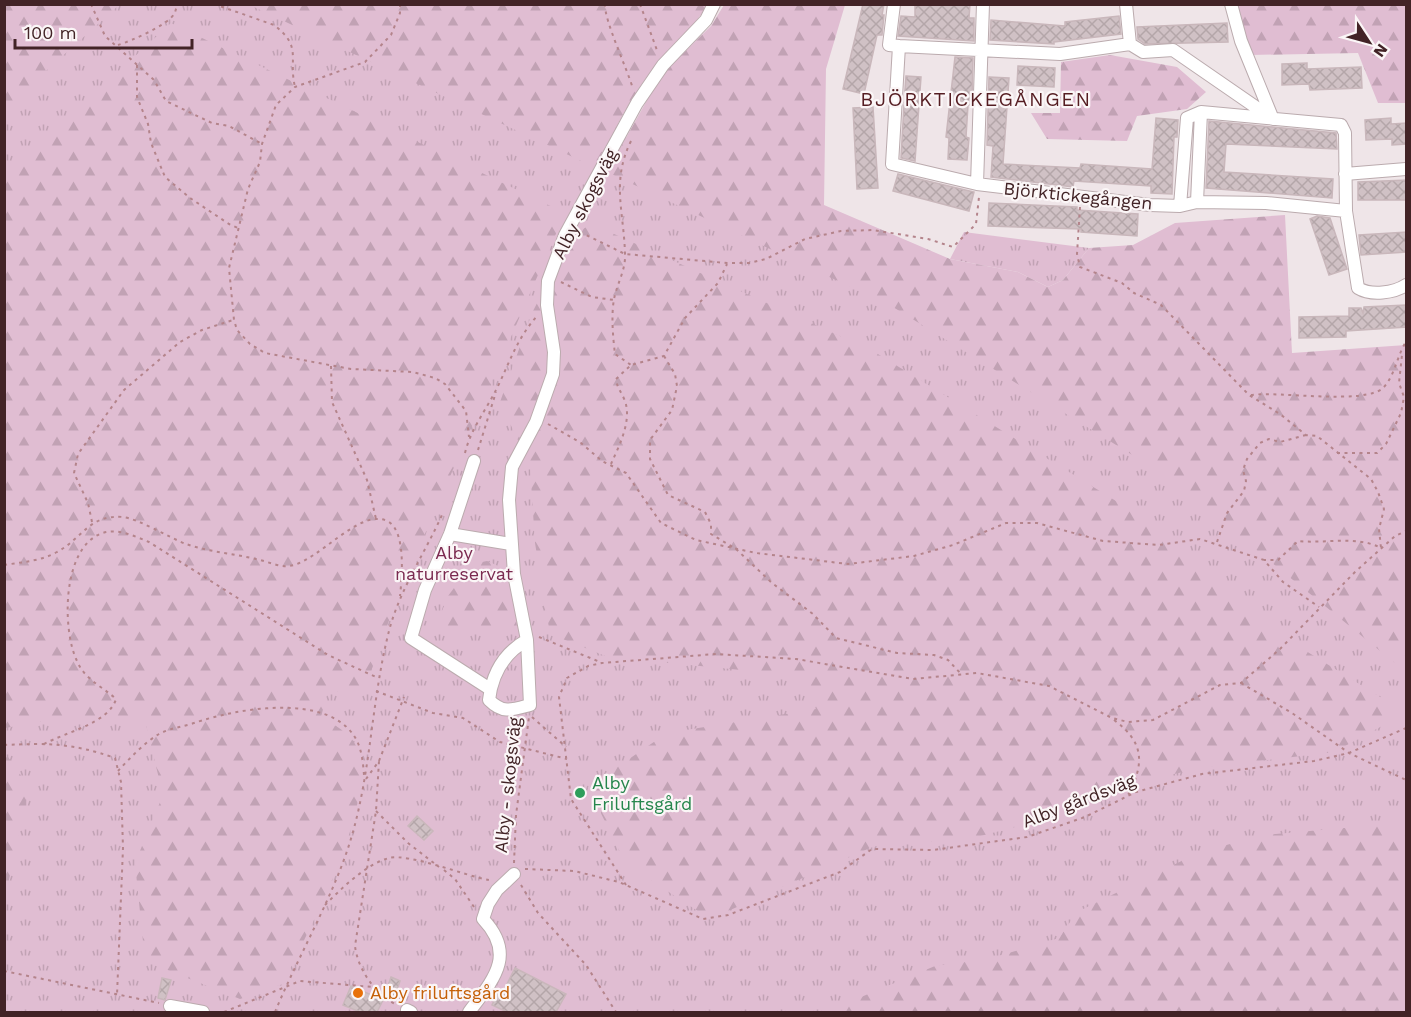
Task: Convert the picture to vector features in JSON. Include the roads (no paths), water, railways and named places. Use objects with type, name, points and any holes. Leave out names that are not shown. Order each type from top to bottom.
[{"type":"street","name":"Alby skogsväg","points":[[490,688],[489,700],[498,708],[509,711],[529,710],[526,635],[514,574],[509,500],[513,467],[536,422],[553,374],[554,352],[547,305],[550,277],[569,227],[637,103],[663,65],[706,20],[714,4]]},
{"type":"street","name":"Björktickegången","points":[[894,4],[889,45],[899,46],[892,164],[976,184],[1081,198],[1180,206],[1197,202],[1266,203],[1346,211]]},
{"type":"street","points":[[976,184],[983,4]]},
{"type":"street","points":[[1126,4],[1130,44]]},
{"type":"street","points":[[1230,4],[1241,41],[1273,119]]},
{"type":"street","points":[[899,46],[1060,54],[1130,44],[1143,52],[1173,50],[1273,119]]},
{"type":"street","points":[[1197,202],[1201,112]]},
{"type":"street","points":[[1180,206],[1187,118],[1201,112],[1341,125],[1345,133],[1346,211],[1358,288],[1365,293],[1399,290],[1407,285]]},
{"type":"street","points":[[1345,174],[1407,169]]},
{"type":"street","points":[[469,460],[450,534],[425,591],[411,638],[490,688],[502,659],[526,635]]},
{"type":"street","points":[[450,534],[511,544]]},
{"type":"street","points":[[469,1012],[489,983],[500,953],[498,938],[483,919],[488,904],[514,874]]},
{"type":"street","points":[[170,1005],[203,1012]]},
{"type":"place","name":"Alby Friluftsgård","points":[[580,793]]},
{"type":"place","name":"Alby friluftsgård","points":[[358,993]]},
{"type":"district","name":"BJÖRKTICKEGÅNGEN","points":[[976,99]]},
{"type":"park label","name":"Alby naturreservat","points":[[454,563]]}]
